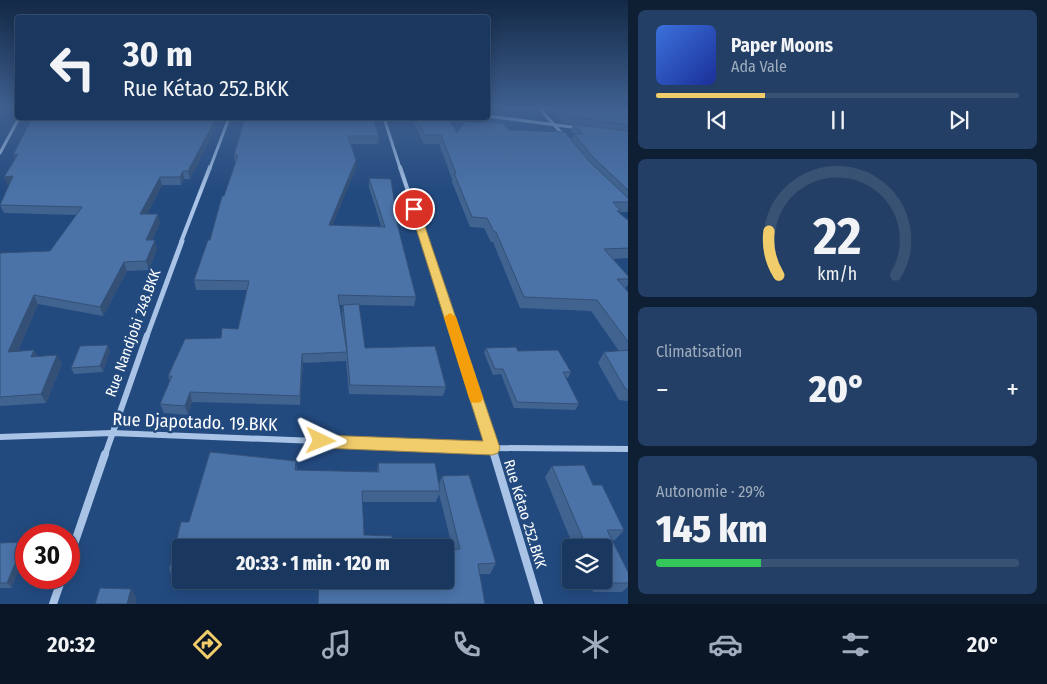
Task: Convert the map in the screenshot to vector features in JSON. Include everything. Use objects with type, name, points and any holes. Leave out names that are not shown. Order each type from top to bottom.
[{"type":"street","points":[[0,153],[9,137]]},
{"type":"street","name":"Rue Nandjobi 248.BKK","points":[[80,527],[189,219],[221,137]]},
{"type":"street","name":"Rue Kétao 252.BKK","points":[[390,137],[492,448],[540,604]]},
{"type":"street","points":[[564,137],[570,145]]},
{"type":"street","name":"Rue Djapotado. 19.BKK","points":[[0,437],[112,433],[492,448],[628,449]]},
{"type":"street","points":[[53,604],[58,589]]},
{"type":"building","points":[[22,137],[206,137],[188,171],[183,171],[180,177],[160,177],[140,214],[158,214],[146,240],[155,240],[146,261],[124,262],[100,307],[34,295],[8,352],[34,350],[31,357],[57,355],[41,394],[0,397],[0,253],[50,251],[82,207],[0,205],[13,176],[4,177],[18,154],[13,155]]},
{"type":"building","points":[[239,137],[348,137],[356,160],[329,225],[385,227],[369,178],[391,179],[398,227],[416,297],[338,295],[347,352],[302,354],[300,396],[190,392],[185,406],[160,404],[172,376],[168,376],[185,339],[221,338],[222,328],[238,329],[249,281],[194,280],[208,240],[210,240],[222,196],[224,196],[238,155],[234,155]]},
{"type":"building","points":[[442,137],[569,137],[589,161],[628,198],[628,202],[613,202],[621,211],[617,211],[628,220],[628,248],[604,249],[628,276],[628,279],[617,279],[628,292],[628,342],[597,300],[524,297],[496,232],[494,232],[487,218],[472,217],[454,173],[456,173]]},
{"type":"building","points":[[577,137],[628,137],[628,190],[593,157]]},
{"type":"building","points":[[359,304],[365,348],[435,346],[446,387],[350,385],[343,305]]},
{"type":"building","points":[[108,345],[100,366],[71,368],[80,346]]},
{"type":"building","points":[[516,347],[518,351],[558,350],[571,372],[563,372],[579,404],[517,402],[503,369],[495,369],[486,348]]},
{"type":"building","points":[[628,350],[628,390],[626,390],[604,352]]},
{"type":"building","points":[[210,452],[296,461],[295,470],[379,472],[378,463],[435,463],[440,491],[362,491],[364,535],[392,536],[392,539],[177,539],[181,522],[189,522]]},
{"type":"building","points":[[584,465],[593,485],[602,485],[624,530],[607,530],[612,539],[583,539],[552,466]]},
{"type":"building","points":[[469,475],[496,563],[478,564],[485,604],[318,604],[319,589],[454,589],[454,549],[460,549],[442,476]]},
{"type":"building","points":[[612,540],[628,572],[628,583],[612,583]]},
{"type":"building","points":[[15,542],[15,564],[7,583],[0,583],[0,543]]},
{"type":"building","points":[[172,558],[172,570],[169,570]]},
{"type":"building","points":[[100,588],[131,589],[127,604],[95,604]]},
{"type":"slow traffic","points":[[450,317],[476,398]]},
{"type":"route","points":[[321,441],[492,448],[414,209]]}]
